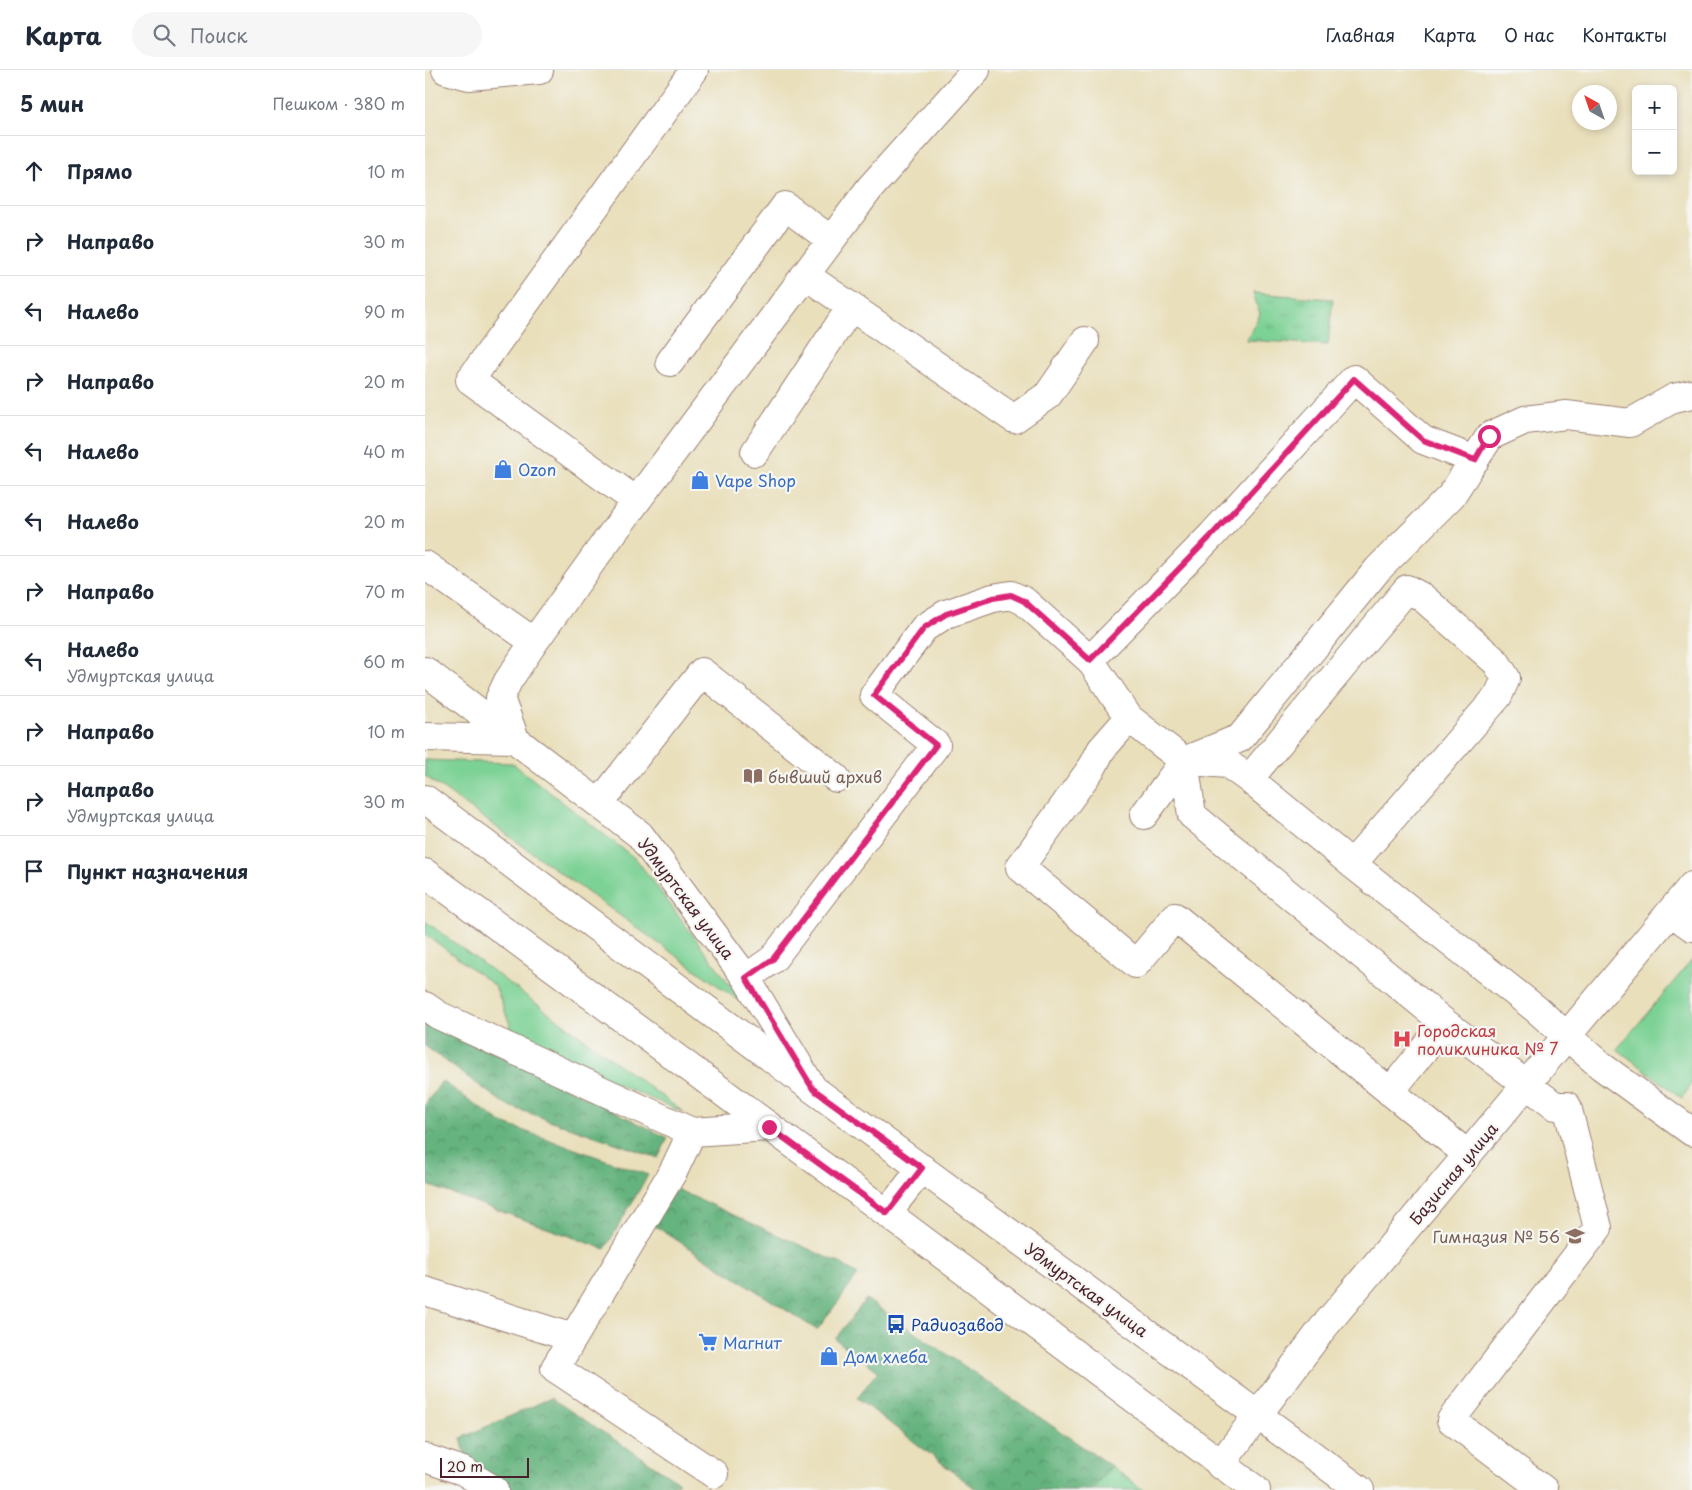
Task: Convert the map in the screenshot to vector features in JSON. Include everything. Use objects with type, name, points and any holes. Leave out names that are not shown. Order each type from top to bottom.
[{"type":"main road","points":[[446,70],[469,76],[539,70]]},
{"type":"main road","points":[[636,501],[469,380],[694,70]]},
{"type":"main road","points":[[425,737],[515,740],[500,698],[508,681],[534,642],[636,501],[870,188],[976,70]]},
{"type":"main road","points":[[670,362],[785,206],[831,240]]},
{"type":"main road","points":[[805,275],[1014,419],[1048,394],[1085,341]]},
{"type":"main road","points":[[755,452],[851,308]]},
{"type":"main road","points":[[1090,660],[1212,535],[1354,379],[1423,440],[1475,460]]},
{"type":"main road","points":[[1143,814],[1184,761],[1240,738],[1378,569],[1451,496],[1489,436],[1525,420],[1566,415],[1630,423],[1674,398],[1692,394]]},
{"type":"main road","points":[[425,565],[534,642]]},
{"type":"main road","points":[[1352,864],[1499,696],[1505,678],[1496,662],[1421,598],[1378,569]]},
{"type":"main road","points":[[1249,779],[1407,589]]},
{"type":"main road","points":[[746,978],[773,959],[936,745],[874,695],[924,628],[946,614],[959,609],[1011,595],[1024,601],[1090,660],[1129,718],[1184,761],[1228,764],[1249,779],[1567,1036],[1601,1066],[1692,1132]]},
{"type":"main road","name":"Удмуртская улица","points":[[425,670],[640,834],[746,978],[813,1089]]},
{"type":"main road","points":[[599,804],[701,672],[836,778]]},
{"type":"main road","points":[[1129,718],[1101,750],[1093,766],[1021,867],[1136,964],[1175,917],[1467,1154]]},
{"type":"main road","points":[[1184,761],[1192,815],[1445,1022],[1555,1106],[1567,1106],[1598,1228],[1451,1420],[1544,1490]]},
{"type":"main road","name":"Удмуртская улица","points":[[425,799],[813,1089],[1360,1490]]},
{"type":"main road","points":[[425,873],[887,1213],[1220,1465],[1256,1490]]},
{"type":"main road","name":"Базисная улица","points":[[1220,1465],[1323,1328],[1467,1154],[1567,1036],[1682,919],[1692,886]]},
{"type":"main road","points":[[425,1006],[438,1016],[692,1132],[769,1127]]},
{"type":"main road","points":[[1390,1092],[1445,1022]]},
{"type":"main road","points":[[692,1132],[674,1170],[555,1368],[714,1474]]},
{"type":"main road","points":[[887,1213],[922,1168]]},
{"type":"main road","points":[[425,1291],[573,1338]]},
{"type":"main road","points":[[425,1458],[463,1471],[494,1490]]},
{"type":"green space","points":[[1253,293],[1333,299],[1328,345],[1246,340],[1260,314]]},
{"type":"green space","points":[[425,760],[512,763],[637,860],[745,1005],[425,776]]},
{"type":"green space","points":[[425,921],[683,1112],[517,1042],[495,986],[425,934]]},
{"type":"green space","points":[[1692,960],[1692,1084],[1682,1098],[1617,1049]]},
{"type":"green space","points":[[425,1013],[523,1066],[668,1138],[658,1158],[506,1105],[425,1046]]},
{"type":"green space","points":[[442,1081],[502,1123],[648,1175],[605,1249],[425,1184],[425,1105]]},
{"type":"green space","points":[[676,1189],[842,1264],[858,1275],[817,1330],[652,1224]]},
{"type":"green space","points":[[866,1299],[1111,1466],[1092,1490],[977,1490],[857,1398],[878,1371],[835,1339]]},
{"type":"green space","points":[[551,1398],[679,1482],[669,1490],[503,1490],[469,1469],[461,1438]]},
{"type":"green space","points":[[1111,1466],[1143,1490],[1092,1490]]},
{"type":"place","name":"Ozon","points":[[503,469]]},
{"type":"place","name":"Vape Shop","points":[[700,480]]},
{"type":"place","name":"бывший архив","points":[[753,776]]},
{"type":"place","name":"Городская поликлиника № 7","points":[[1402,1039]]},
{"type":"place","name":"Гимназия № 56","points":[[1575,1236]]},
{"type":"place","name":"Радиозавод","points":[[896,1324]]},
{"type":"place","name":"Магнит","points":[[708,1342]]},
{"type":"place","name":"Дом хлеба","points":[[829,1356]]},
{"type":"route","points":[[769,1127],[887,1213],[922,1168],[813,1089],[746,978],[773,959],[936,745],[874,695],[924,628],[946,614],[966,606],[1011,595],[1024,601],[1090,660],[1212,535],[1354,379],[1423,440],[1475,460],[1489,436]]}]
